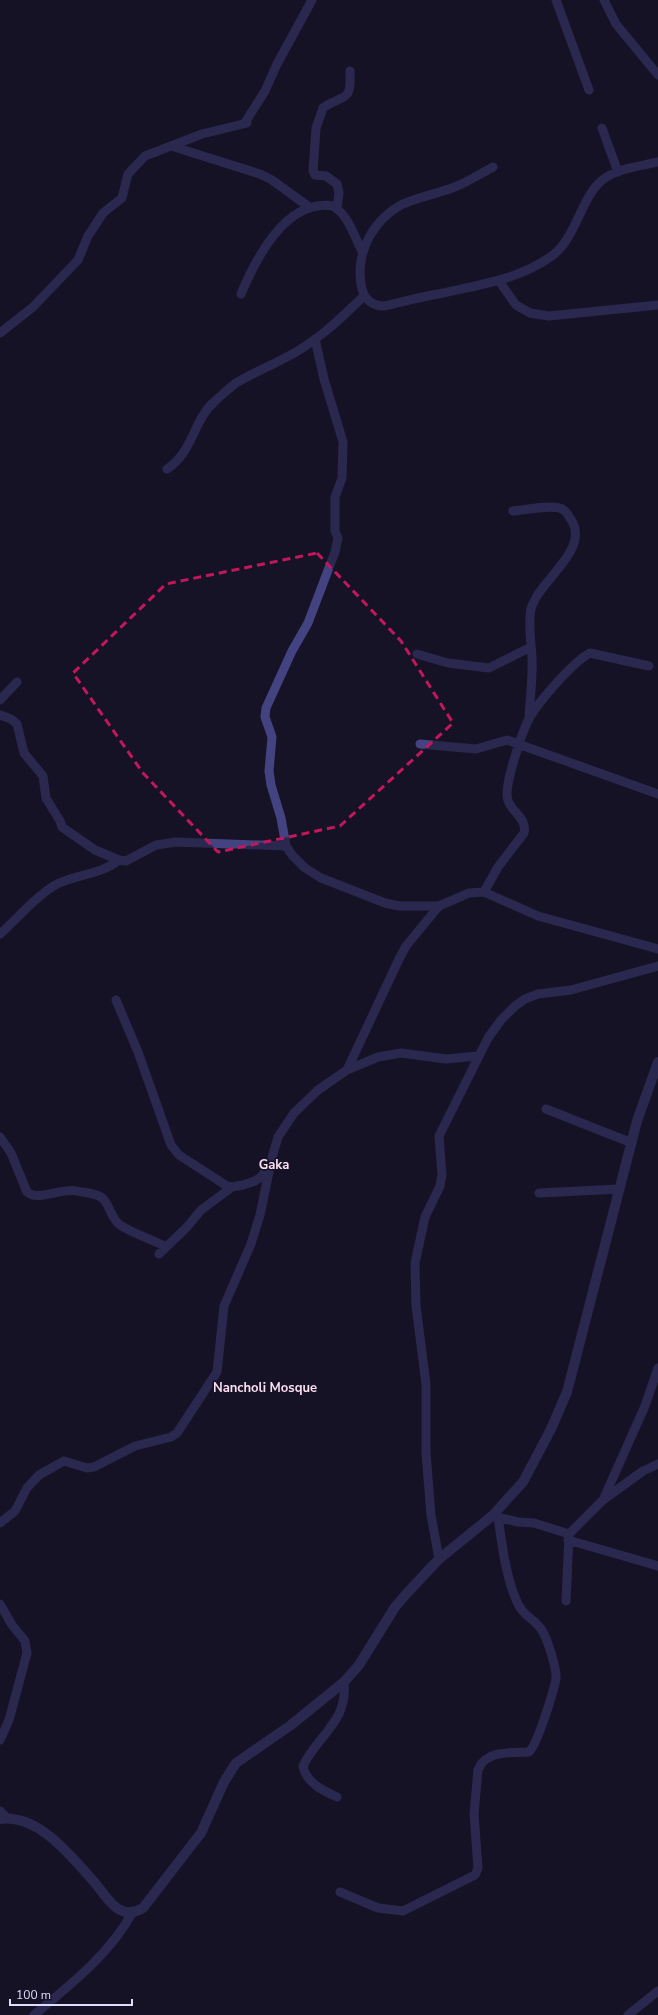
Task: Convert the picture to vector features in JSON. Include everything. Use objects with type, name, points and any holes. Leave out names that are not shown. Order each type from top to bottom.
[{"type":"street","points":[[0,333],[33,307],[78,260],[88,236],[103,213],[122,198],[128,174],[144,156],[202,134],[247,123],[246,121],[265,92],[277,64],[312,0]]},
{"type":"street","points":[[556,0],[589,90]]},
{"type":"street","points":[[604,0],[616,24],[658,74]]},
{"type":"street","points":[[337,208],[339,193],[337,184],[326,176],[315,175],[313,171],[314,139],[323,108],[326,105],[345,97],[348,93],[350,71]]},
{"type":"street","points":[[602,128],[618,172]]},
{"type":"street","points":[[171,146],[260,174],[272,180],[309,207]]},
{"type":"street","points":[[493,167],[456,186],[403,204],[390,213],[367,238],[362,251],[362,286],[364,296],[376,306],[384,306],[499,281],[539,265],[554,254],[566,241],[596,186],[606,178],[618,172],[658,162]]},
{"type":"street","points":[[241,294],[260,255],[272,236],[298,214],[309,207],[330,205],[337,208],[342,214],[362,251]]},
{"type":"street","points":[[499,281],[516,305],[530,313],[549,316],[658,305]]},
{"type":"street","points":[[167,469],[175,464],[183,453],[194,435],[203,413],[214,402],[236,384],[304,347],[340,319],[364,296]]},
{"type":"street","points":[[315,339],[324,379],[343,442],[342,478],[335,497],[335,531],[338,538],[335,552],[308,623],[292,651],[266,708],[265,717],[270,727],[272,736],[269,771],[271,785],[281,818],[286,846],[304,868],[321,878],[364,896],[399,906],[439,906],[469,893],[484,892],[538,916],[658,949]]},
{"type":"street","points":[[484,892],[498,867],[524,833],[526,827],[524,822],[509,804],[507,799],[507,790],[519,745],[529,718],[531,611],[534,599],[568,555],[574,544],[576,534],[574,524],[561,508],[552,507],[513,511]]},
{"type":"street","points":[[417,654],[448,663],[489,668],[531,647]]},
{"type":"street","points":[[529,718],[558,683],[590,653],[649,666]]},
{"type":"street","points":[[0,700],[17,682]]},
{"type":"street","points":[[0,714],[11,719],[17,724],[24,753],[42,776],[46,798],[62,827],[95,850],[119,860],[126,861],[156,845],[172,842],[286,846]]},
{"type":"street","points":[[420,744],[476,749],[507,740],[658,794]]},
{"type":"street","points":[[0,934],[42,895],[57,884],[110,867],[119,860]]},
{"type":"street","points":[[347,1070],[406,946],[439,906]]},
{"type":"street","points":[[439,1559],[431,1508],[426,1453],[426,1384],[416,1306],[415,1263],[425,1217],[440,1186],[442,1175],[439,1136],[469,1078],[478,1056],[501,1020],[525,999],[538,994],[571,990],[658,966]]},
{"type":"street","points":[[116,1000],[138,1052],[171,1145],[179,1155],[222,1184],[232,1187]]},
{"type":"street","points":[[0,1523],[17,1508],[26,1488],[32,1481],[60,1462],[67,1461],[88,1468],[94,1467],[135,1446],[175,1436],[218,1372],[224,1306],[251,1244],[260,1215],[270,1164],[278,1137],[294,1113],[318,1090],[347,1070],[378,1057],[401,1052],[446,1059],[478,1056]]},
{"type":"street","points":[[34,2015],[65,1990],[111,1945],[132,1913],[143,1908],[193,1846],[208,1821],[224,1782],[236,1763],[291,1725],[344,1682],[359,1664],[395,1607],[439,1559],[495,1516],[523,1482],[548,1435],[566,1392],[637,1121],[658,1062]]},
{"type":"street","points":[[546,1109],[632,1143]]},
{"type":"street","points":[[0,1137],[11,1153],[27,1192],[30,1195],[40,1196],[74,1190],[102,1198],[112,1217],[118,1224],[166,1247]]},
{"type":"street","points":[[159,1254],[202,1210],[232,1187],[255,1181],[261,1177],[270,1164]]},
{"type":"street","points":[[539,1193],[620,1189]]},
{"type":"street","points":[[603,1500],[645,1406],[658,1368]]},
{"type":"street","points":[[566,1601],[569,1537],[603,1500],[644,1471],[658,1464]]},
{"type":"street","points":[[495,1516],[518,1522],[534,1523],[569,1537],[658,1566]]},
{"type":"street","points":[[340,1892],[378,1908],[397,1912],[403,1911],[475,1875],[478,1868],[474,1814],[478,1770],[480,1764],[492,1756],[529,1752],[540,1735],[556,1678],[548,1642],[541,1629],[524,1615],[515,1598],[495,1516]]},
{"type":"street","points":[[0,1604],[12,1625],[25,1641],[27,1653],[9,1720],[0,1740]]},
{"type":"street","points":[[337,1798],[315,1784],[306,1774],[303,1766],[339,1715],[346,1696],[344,1682]]},
{"type":"street","points":[[2,1816],[21,1821],[46,1834],[70,1856],[119,1909],[132,1913]]},
{"type":"street","points":[[628,2015],[658,1991]]},
{"type":"highlighted area","points":[[317,553],[401,641],[453,723],[340,826],[218,852],[143,773],[73,673],[166,584]]},
{"type":"district","name":"Gaka","points":[[274,1165]]},
{"type":"district","name":"Nancholi Mosque","points":[[265,1388]]}]
